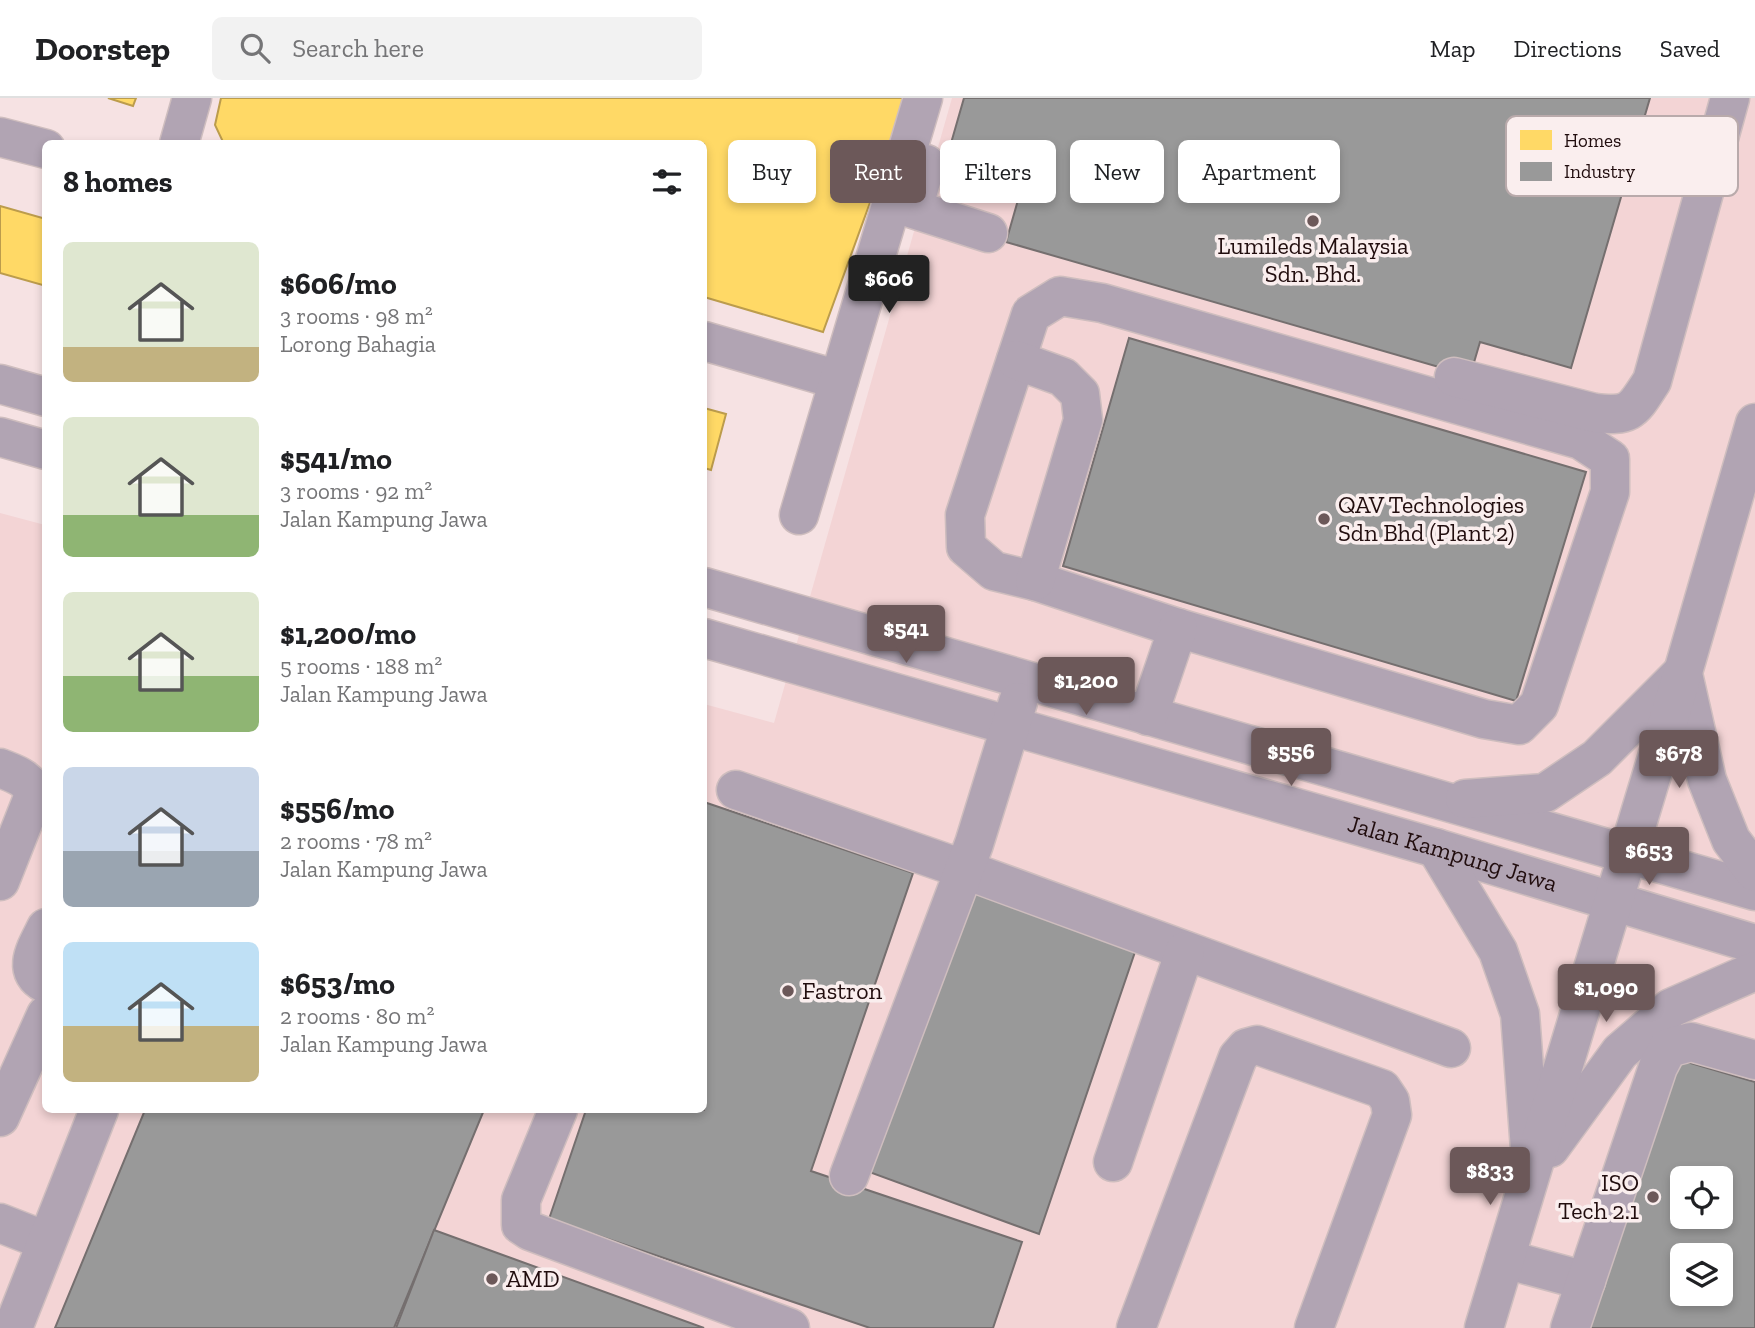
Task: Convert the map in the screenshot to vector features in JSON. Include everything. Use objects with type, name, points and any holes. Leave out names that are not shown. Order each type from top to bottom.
[{"type":"street","points":[[180,140],[192,98]]},
{"type":"street","points":[[799,515],[923,98]]},
{"type":"street","points":[[946,98],[913,209],[988,233]]},
{"type":"street","points":[[1725,116],[1730,98]]},
{"type":"street","points":[[0,137],[42,148]]},
{"type":"street","points":[[1401,363],[1595,413],[1619,415],[1636,405],[1652,381],[1703,196]]},
{"type":"street","points":[[1060,296],[1102,303],[1581,440],[1610,459],[1610,492],[1539,705],[1519,725],[1484,719],[1178,628],[1035,581],[994,571],[966,547],[965,515],[1016,360],[1031,314],[1060,296]]},
{"type":"street","points":[[707,342],[839,380]]},
{"type":"street","points":[[1016,360],[1063,377],[1080,394],[1083,420],[1035,581]]},
{"type":"street","points":[[0,384],[42,396]]},
{"type":"street","points":[[1484,1328],[1683,672],[1755,423]]},
{"type":"street","points":[[0,437],[42,449]]},
{"type":"street","name":"Jalan Kampung Jawa","points":[[707,588],[1755,891]]},
{"type":"street","points":[[1144,765],[1153,717],[1178,628]]},
{"type":"street","name":"Jalan Kampung Jawa","points":[[707,639],[1436,848],[1755,944]]},
{"type":"street","points":[[1441,800],[1545,793],[1597,758],[1683,672]]},
{"type":"street","points":[[1683,672],[1707,780],[1731,840],[1755,872]]},
{"type":"street","points":[[849,1176],[974,844],[1025,680]]},
{"type":"street","points":[[0,768],[24,778],[32,787],[34,795],[0,881]]},
{"type":"street","points":[[736,790],[963,869],[1451,1048]]},
{"type":"street","points":[[1436,848],[1498,951],[1520,1014],[1532,1172]]},
{"type":"street","points":[[42,937],[32,960],[32,971],[36,979],[42,982]]},
{"type":"street","points":[[1113,1162],[1185,951]]},
{"type":"street","points":[[1532,1172],[1620,1052],[1671,1008],[1755,971]]},
{"type":"street","points":[[0,1117],[42,1025]]},
{"type":"street","points":[[1570,1328],[1658,1067],[1668,1048],[1691,1042],[1755,1060]]},
{"type":"street","points":[[1136,1328],[1238,1057],[1246,1048],[1257,1045],[1381,1089],[1390,1101],[1392,1115],[1314,1328]]},
{"type":"street","points":[[13,1328],[98,1113]]},
{"type":"street","points":[[557,1113],[521,1200],[521,1225],[530,1231],[790,1328]]},
{"type":"street","points":[[0,1223],[46,1241]]},
{"type":"street","points":[[1505,1259],[1586,1280]]},
{"type":"shaded area","points":[[952,98],[1755,98],[1755,1328],[0,1328],[0,513],[42,524],[42,1113],[707,1113],[707,705],[774,723],[922,203],[926,203],[926,189],[940,140],[940,203],[1056,203],[1056,140],[940,140]]},
{"type":"building: Homes","points":[[108,98],[136,98],[133,106]]},
{"type":"building: Homes","points":[[221,98],[908,98],[893,140],[830,140],[830,203],[870,203],[823,332],[707,298],[707,140],[222,140],[215,125]]},
{"type":"building: Homes","points":[[0,206],[42,218],[42,285],[0,273]]},
{"type":"building: Homes","points":[[707,409],[726,414],[711,470],[707,469]]},
{"type":"building: Industry","name":"Lumileds Malaysia Sdn. Bhd.","points":[[964,98],[1650,98],[1645,116],[1506,116],[1506,196],[1621,196],[1571,368],[1480,342],[1470,376],[1006,242],[1017,203],[1056,203],[1056,140],[952,140]]},
{"type":"building: Industry","name":"QAV Technologies Sdn Bhd (Plant 2)","points":[[1129,338],[1586,472],[1516,701],[1063,566]]},
{"type":"building: Industry","name":"Fastron","points":[[707,803],[913,873],[811,1171],[1022,1242],[993,1328],[870,1328],[549,1219],[585,1113],[707,1113]]},
{"type":"building: Industry","points":[[967,881],[1138,943],[1039,1234],[861,1169]]},
{"type":"building: Industry","name":"ISO Tech 2.1","points":[[1667,1056],[1755,1082],[1755,1328],[1585,1328]]},
{"type":"building: Industry","points":[[144,1113],[483,1113],[394,1328],[55,1328]]},
{"type":"building: Industry","name":"AMD","points":[[434,1230],[704,1328],[396,1328]]},
{"type":"place","name":"Lumileds Malaysia Sdn. Bhd.","points":[[1313,221]]},
{"type":"place","name":"QAV Technologies Sdn Bhd (Plant 2)","points":[[1324,519]]},
{"type":"place","name":"Fastron","points":[[788,991]]},
{"type":"place","name":"ISO Tech 2.1","points":[[1653,1197]]},
{"type":"place","name":"AMD","points":[[492,1279]]}]
